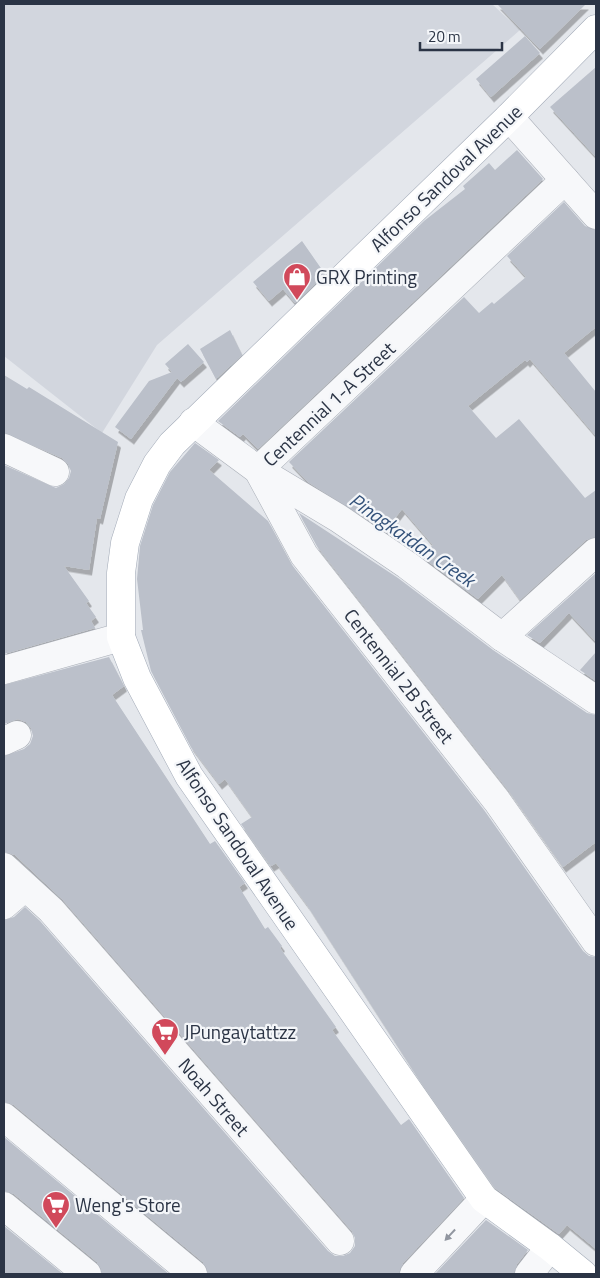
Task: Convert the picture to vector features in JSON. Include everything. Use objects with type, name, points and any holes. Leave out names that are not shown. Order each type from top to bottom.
[{"type":"main road","name":"Alfonso Sandoval Avenue","points":[[583,1274],[484,1199],[189,776],[137,678],[121,637],[121,573],[125,543],[139,499],[157,464],[193,422],[509,117],[596,29]]},
{"type":"street","points":[[509,117],[596,215]]},
{"type":"street","name":"Centennial 1-A Street","points":[[565,180],[258,470],[338,518],[406,565],[502,638],[596,700]]},
{"type":"street","name":"Centennial 2B Street","points":[[193,422],[258,470],[304,555],[497,801],[596,942]]},
{"type":"street","points":[[4,448],[55,472]]},
{"type":"street","points":[[502,638],[596,552]]},
{"type":"street","points":[[4,670],[121,637]]},
{"type":"street","name":"Noah Street","points":[[4,867],[51,910],[340,1241]]},
{"type":"street","points":[[4,905],[25,887]]},
{"type":"street","points":[[4,1117],[193,1274]]},
{"type":"street","points":[[414,1274],[484,1199]]},
{"type":"street","points":[[4,1206],[87,1274]]},
{"type":"street","points":[[529,1274],[550,1248]]},
{"type":"shaded area","points":[[4,4],[492,4],[520,30],[157,345],[102,433],[4,356]]},
{"type":"building","points":[[497,4],[586,4],[540,49]]},
{"type":"building","points":[[525,36],[540,53],[491,97],[476,79]]},
{"type":"building","points":[[596,67],[596,157],[550,107]]},
{"type":"building","points":[[517,150],[543,179],[258,449],[243,434],[240,437],[218,421],[424,221],[465,189],[463,186],[489,163],[495,170]]},
{"type":"building","points":[[564,202],[585,226],[596,230],[596,327],[564,353],[596,392],[596,436],[530,359],[527,362],[525,360],[468,406],[496,438],[519,419],[585,498],[596,490],[596,537],[586,540],[520,600],[502,575],[478,599],[421,556],[433,545],[402,509],[385,531],[308,482],[289,462],[464,297],[479,313],[492,302],[494,304],[526,277],[507,256]]},
{"type":"building","points":[[302,241],[325,274],[295,303],[283,289],[269,301],[253,282]]},
{"type":"building","points":[[230,330],[242,355],[216,379],[200,349]]},
{"type":"building","points":[[188,344],[204,362],[181,382],[177,378],[131,439],[115,427],[149,381],[172,372],[165,364]]},
{"type":"building","points":[[4,375],[27,389],[29,387],[118,442],[100,519],[97,518],[89,570],[64,566],[89,601],[86,603],[96,617],[91,621],[95,628],[4,654],[4,465],[56,488],[64,484],[69,478],[71,471],[68,464],[62,458],[4,433]]},
{"type":"building","points":[[195,443],[219,460],[209,470],[268,521],[292,565],[484,810],[583,951],[589,956],[596,957],[596,1249],[567,1225],[559,1234],[495,1188],[420,1081],[307,905],[276,863],[271,866],[241,824],[252,817],[225,779],[219,784],[191,747],[151,671],[141,630],[143,630],[137,579],[140,546],[153,505],[170,472]]},
{"type":"building","points":[[299,513],[398,578],[493,650],[587,713],[596,715],[596,842],[563,867],[509,791],[317,546]]},
{"type":"building","points":[[596,573],[596,642],[569,613],[540,643],[527,635]]},
{"type":"building","points":[[596,652],[596,681],[580,670]]},
{"type":"building","points":[[109,657],[124,686],[112,695],[210,844],[215,841],[245,883],[239,887],[265,929],[268,927],[282,946],[280,948],[336,1027],[332,1030],[401,1125],[409,1119],[464,1198],[403,1263],[399,1274],[208,1274],[203,1262],[14,1105],[4,1102],[4,920],[14,917],[25,907],[40,921],[328,1251],[335,1256],[343,1256],[350,1253],[355,1246],[355,1238],[352,1231],[63,900],[15,855],[4,852],[4,756],[24,749],[30,744],[33,736],[31,728],[26,722],[18,719],[4,724],[4,685]]},
{"type":"building","points":[[4,1137],[169,1274],[102,1274],[97,1262],[14,1194],[4,1191]]},
{"type":"building","points":[[486,1220],[528,1250],[517,1264],[514,1274],[435,1274]]},
{"type":"building","points":[[4,1226],[63,1274],[4,1274]]},
{"type":"place","name":"GRX Printing","points":[[297,301]]},
{"type":"place","name":"JPungaytattzz","points":[[165,1056]]},
{"type":"place","name":"Weng's Store","points":[[56,1229]]},
{"type":"water label","name":"Pinagkatdan Creek","points":[[412,540]]}]
